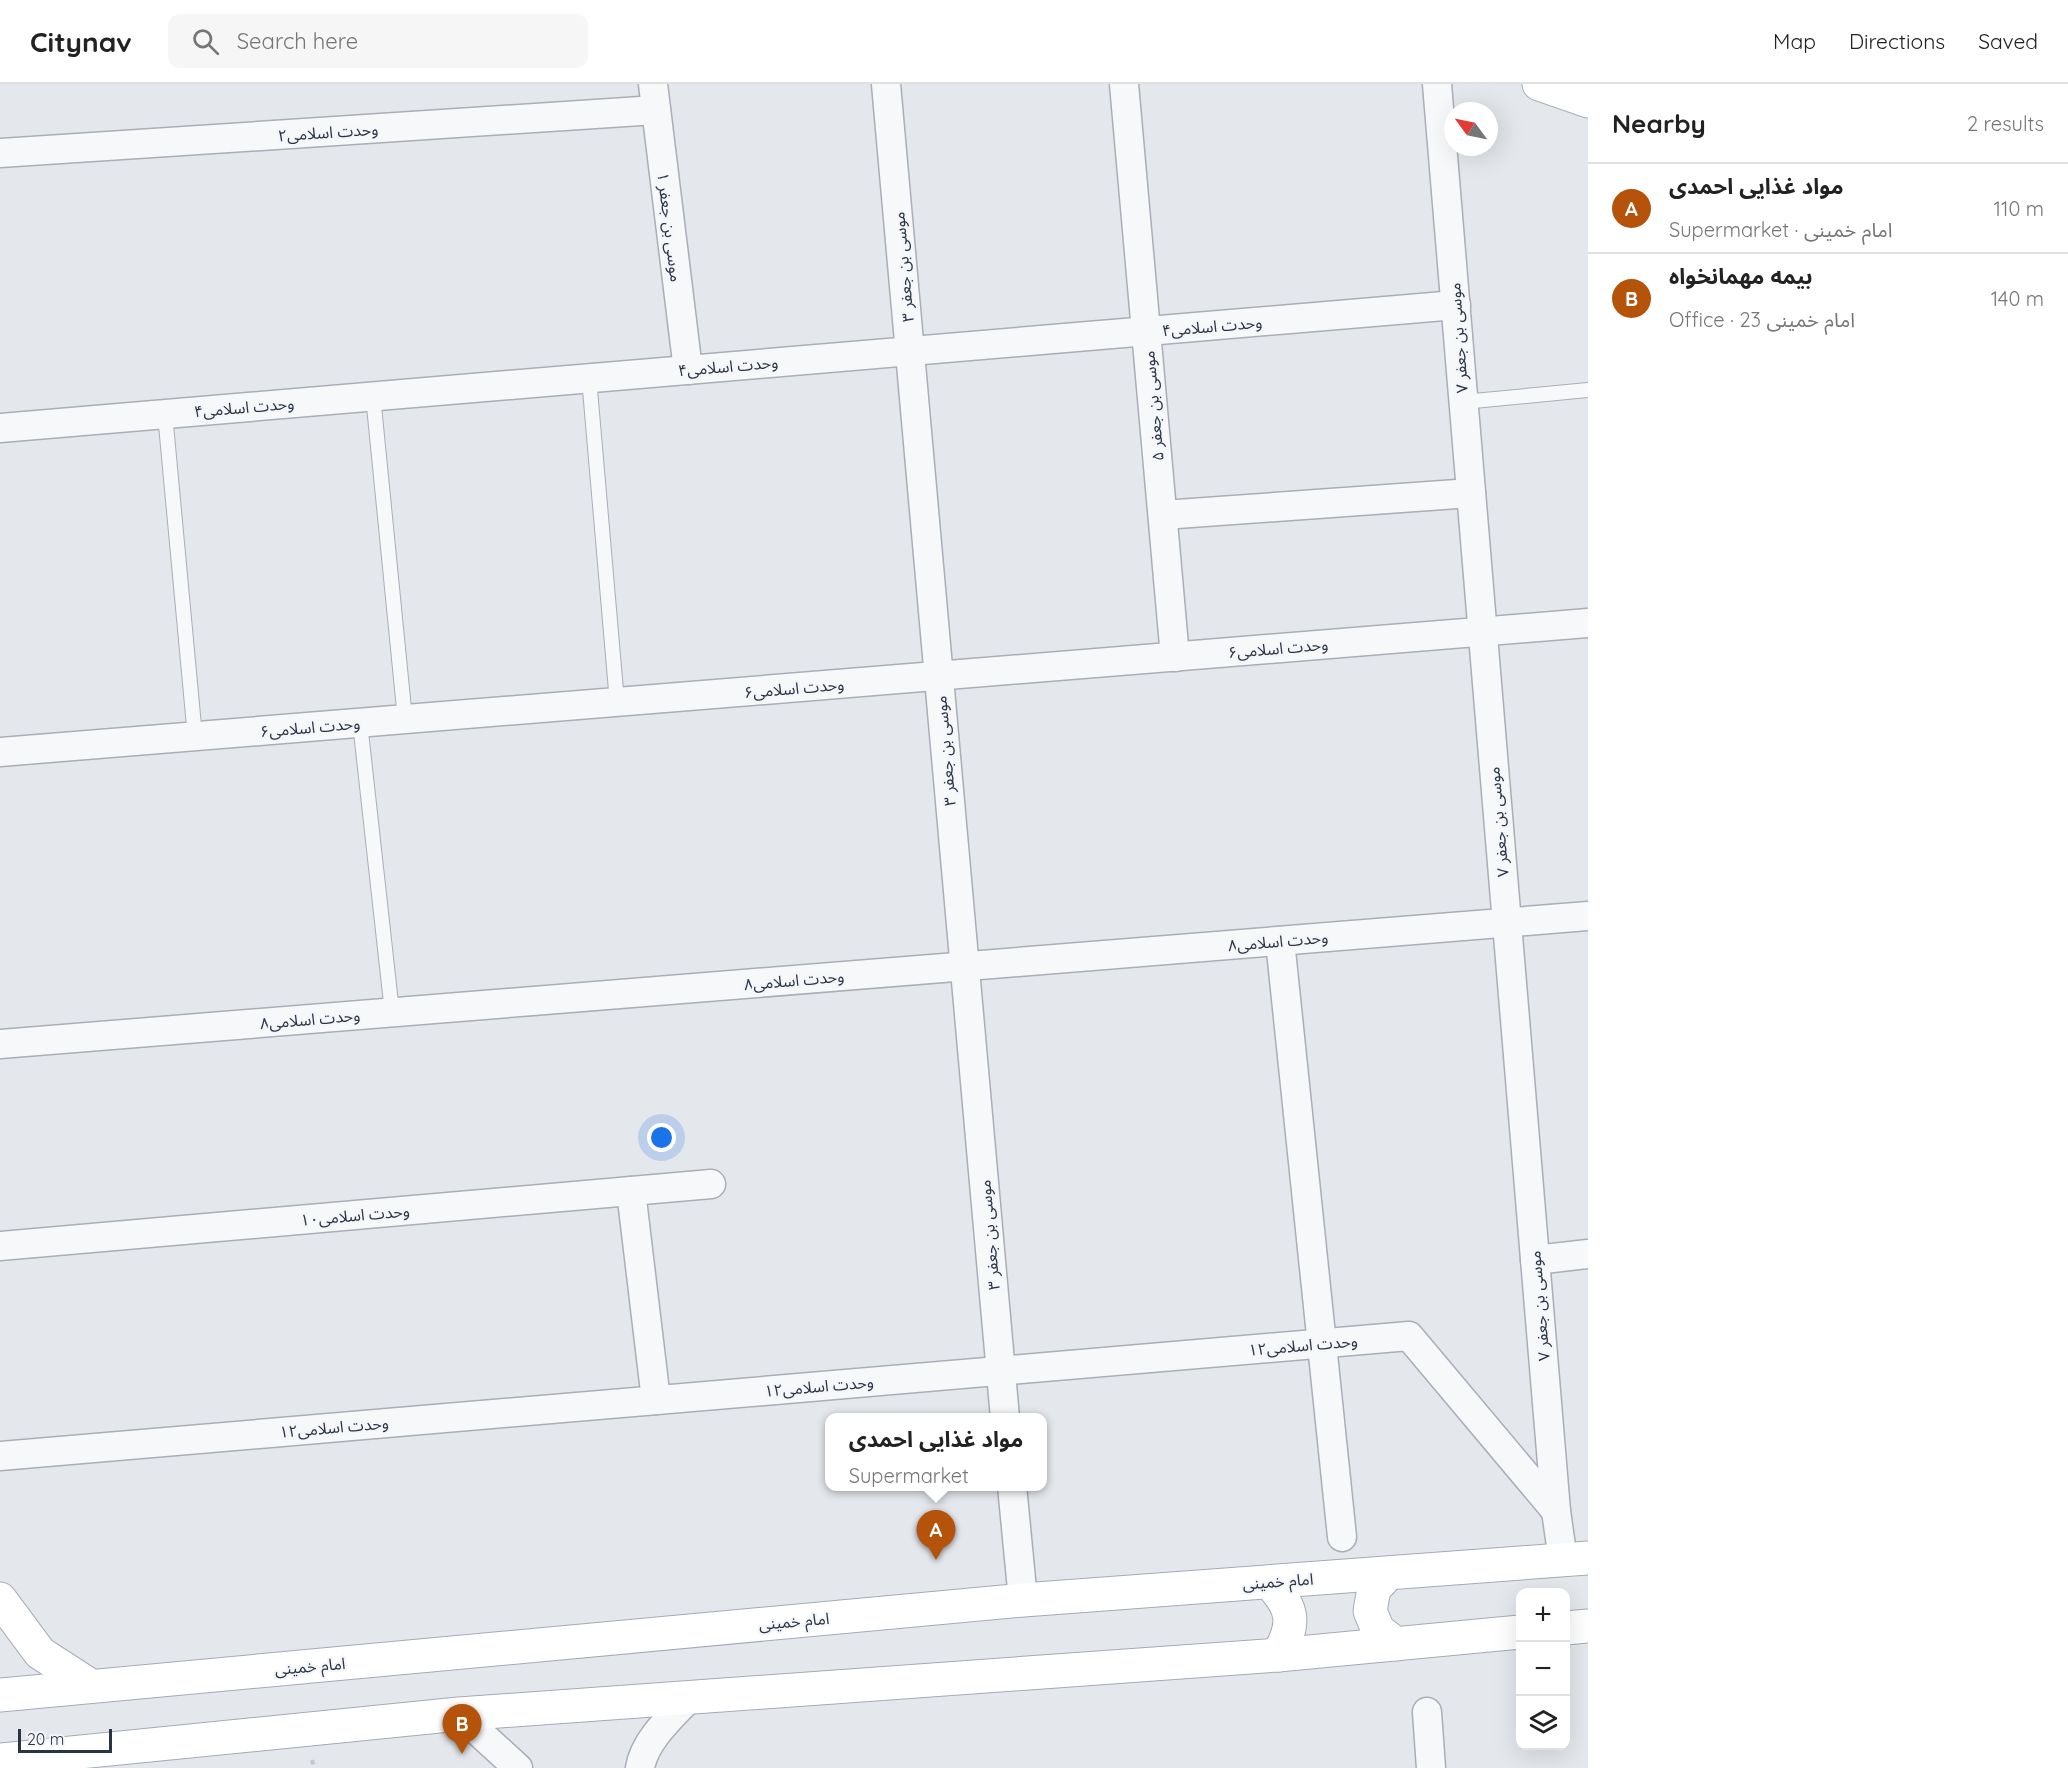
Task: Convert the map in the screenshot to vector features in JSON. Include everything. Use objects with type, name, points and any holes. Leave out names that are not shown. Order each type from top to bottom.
[{"type":"main road","points":[[1539,84],[1586,96]]},
{"type":"main road","name":"امام خمینی","points":[[0,1695],[1023,1600],[1576,1559]]},
{"type":"main road","points":[[1389,1573],[1374,1589],[1370,1611],[1378,1630],[1396,1644]]},
{"type":"main road","points":[[1269,1582],[1284,1597],[1290,1616],[1288,1637],[1278,1655]]},
{"type":"main road","points":[[0,1587],[0,1599],[40,1653],[90,1686]]},
{"type":"main road","points":[[1570,1628],[1588,1626]]},
{"type":"main road","points":[[1,1761],[459,1714],[1278,1655],[1516,1632]]},
{"type":"street","name":"موسی بن جعفر ۳","points":[[886,84],[1005,1413]]},
{"type":"street","name":"موسی بن جعفر ۵","points":[[1124,84],[1175,657]]},
{"type":"street","name":"موسی بن جعفر ۷","points":[[1437,84],[1556,1511],[1576,1559]]},
{"type":"street","name":"وحدت اسلامی۲","points":[[0,153],[654,97]]},
{"type":"street","name":"موسی بن جعفر ۱","points":[[654,97],[688,370]]},
{"type":"street","name":"وحدت اسلامی۴","points":[[0,428],[1456,305]]},
{"type":"street","points":[[1163,515],[1471,493]]},
{"type":"street","name":"وحدت اسلامی۶","points":[[0,752],[1588,623]]},
{"type":"street","name":"وحدت اسلامی۸","points":[[0,1044],[1588,916]]},
{"type":"street","points":[[1280,941],[1342,1537]]},
{"type":"street","name":"وحدت اسلامی۱۰","points":[[0,1246],[711,1184]]},
{"type":"street","points":[[631,1191],[656,1400]]},
{"type":"street","points":[[1535,1260],[1588,1254]]},
{"type":"street","name":"وحدت اسلامی۱۲","points":[[0,1456],[1409,1336],[1556,1511]]},
{"type":"street","points":[[1012,1491],[1023,1600]]},
{"type":"street","points":[[640,1768],[641,1760],[661,1727],[690,1697]]},
{"type":"street","points":[[1426,1712],[1431,1768]]},
{"type":"street","points":[[459,1714],[518,1768]]},
{"type":"lane","points":[[589,378],[617,702]]},
{"type":"lane","points":[[1463,402],[1588,390]]},
{"type":"lane","points":[[373,396],[405,719]]},
{"type":"lane","points":[[165,414],[195,737]]},
{"type":"lane","points":[[360,723],[392,1012]]},
{"type":"place","name":"مواد غذایی احمدی","points":[[936,1560]]},
{"type":"place","name":"بیمه مهمانخواه","points":[[462,1754]]}]
